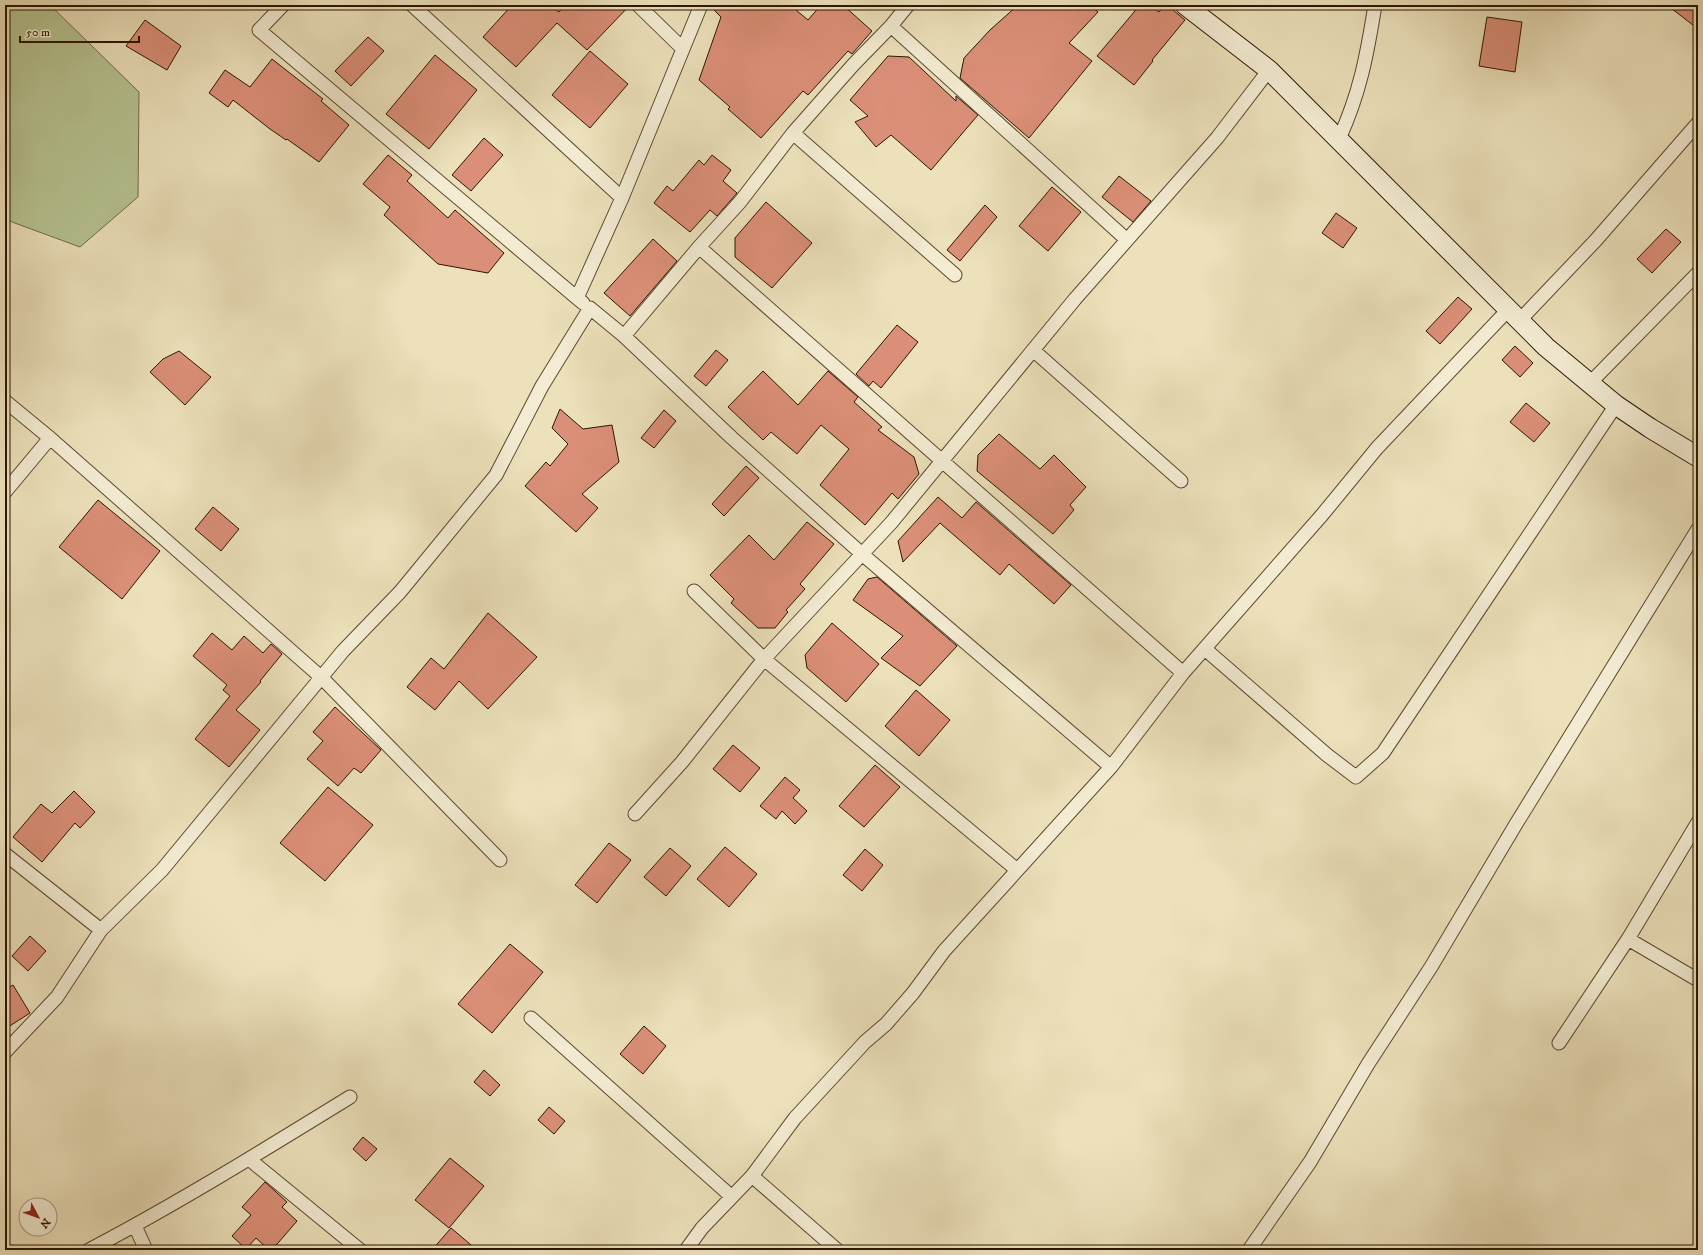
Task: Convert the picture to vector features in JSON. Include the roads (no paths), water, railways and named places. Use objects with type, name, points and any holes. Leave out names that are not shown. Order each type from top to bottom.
[{"type":"main road","points":[[1185,5],[1269,70],[1513,316],[1546,347],[1616,405],[1650,428],[1698,457]]},
{"type":"street","points":[[283,5],[259,30],[624,336],[732,438],[862,554],[1111,767]]},
{"type":"street","points":[[412,5],[622,198]]},
{"type":"street","points":[[638,5],[682,48]]},
{"type":"street","points":[[577,298],[622,198],[682,48],[701,5]]},
{"type":"street","points":[[624,336],[698,247],[740,202],[792,133],[853,65],[891,26],[908,5]]},
{"type":"street","points":[[1339,139],[1352,111],[1361,81],[1375,5]]},
{"type":"street","points":[[891,26],[1127,240]]},
{"type":"street","points":[[635,814],[682,762],[764,659],[862,554],[942,462],[1033,350],[1216,138],[1269,70]]},
{"type":"street","points":[[686,1250],[702,1228],[752,1176],[795,1118],[865,1042],[886,1024],[904,1004],[944,951],[1111,767],[1183,673],[1322,515],[1377,448],[1513,316],[1596,240],[1698,124]]},
{"type":"street","points":[[792,133],[955,275]]},
{"type":"street","points":[[698,247],[1183,673]]},
{"type":"street","points":[[1590,382],[1698,272]]},
{"type":"street","points":[[5,1052],[57,997],[101,930],[162,870],[264,744],[322,678],[343,651],[400,592],[496,475],[542,386],[590,308]]},
{"type":"street","points":[[1033,350],[1181,481]]},
{"type":"street","points":[[5,401],[50,438],[322,678],[500,860]]},
{"type":"street","points":[[1205,649],[1327,755],[1356,777],[1383,753],[1616,405]]},
{"type":"street","points":[[5,492],[50,438]]},
{"type":"street","points":[[1249,1250],[1310,1162],[1353,1090],[1431,967],[1516,824],[1698,529]]},
{"type":"street","points":[[694,591],[764,659],[1017,870]]},
{"type":"street","points":[[1559,1043],[1628,939],[1698,822]]},
{"type":"street","points":[[5,854],[101,930]]},
{"type":"street","points":[[1628,939],[1698,980]]},
{"type":"street","points":[[531,1018],[732,1197]]},
{"type":"street","points":[[89,1250],[135,1226],[249,1159],[350,1097]]},
{"type":"street","points":[[249,1159],[360,1250]]},
{"type":"street","points":[[752,1176],[837,1250]]},
{"type":"street","points":[[135,1226],[146,1250]]}]
